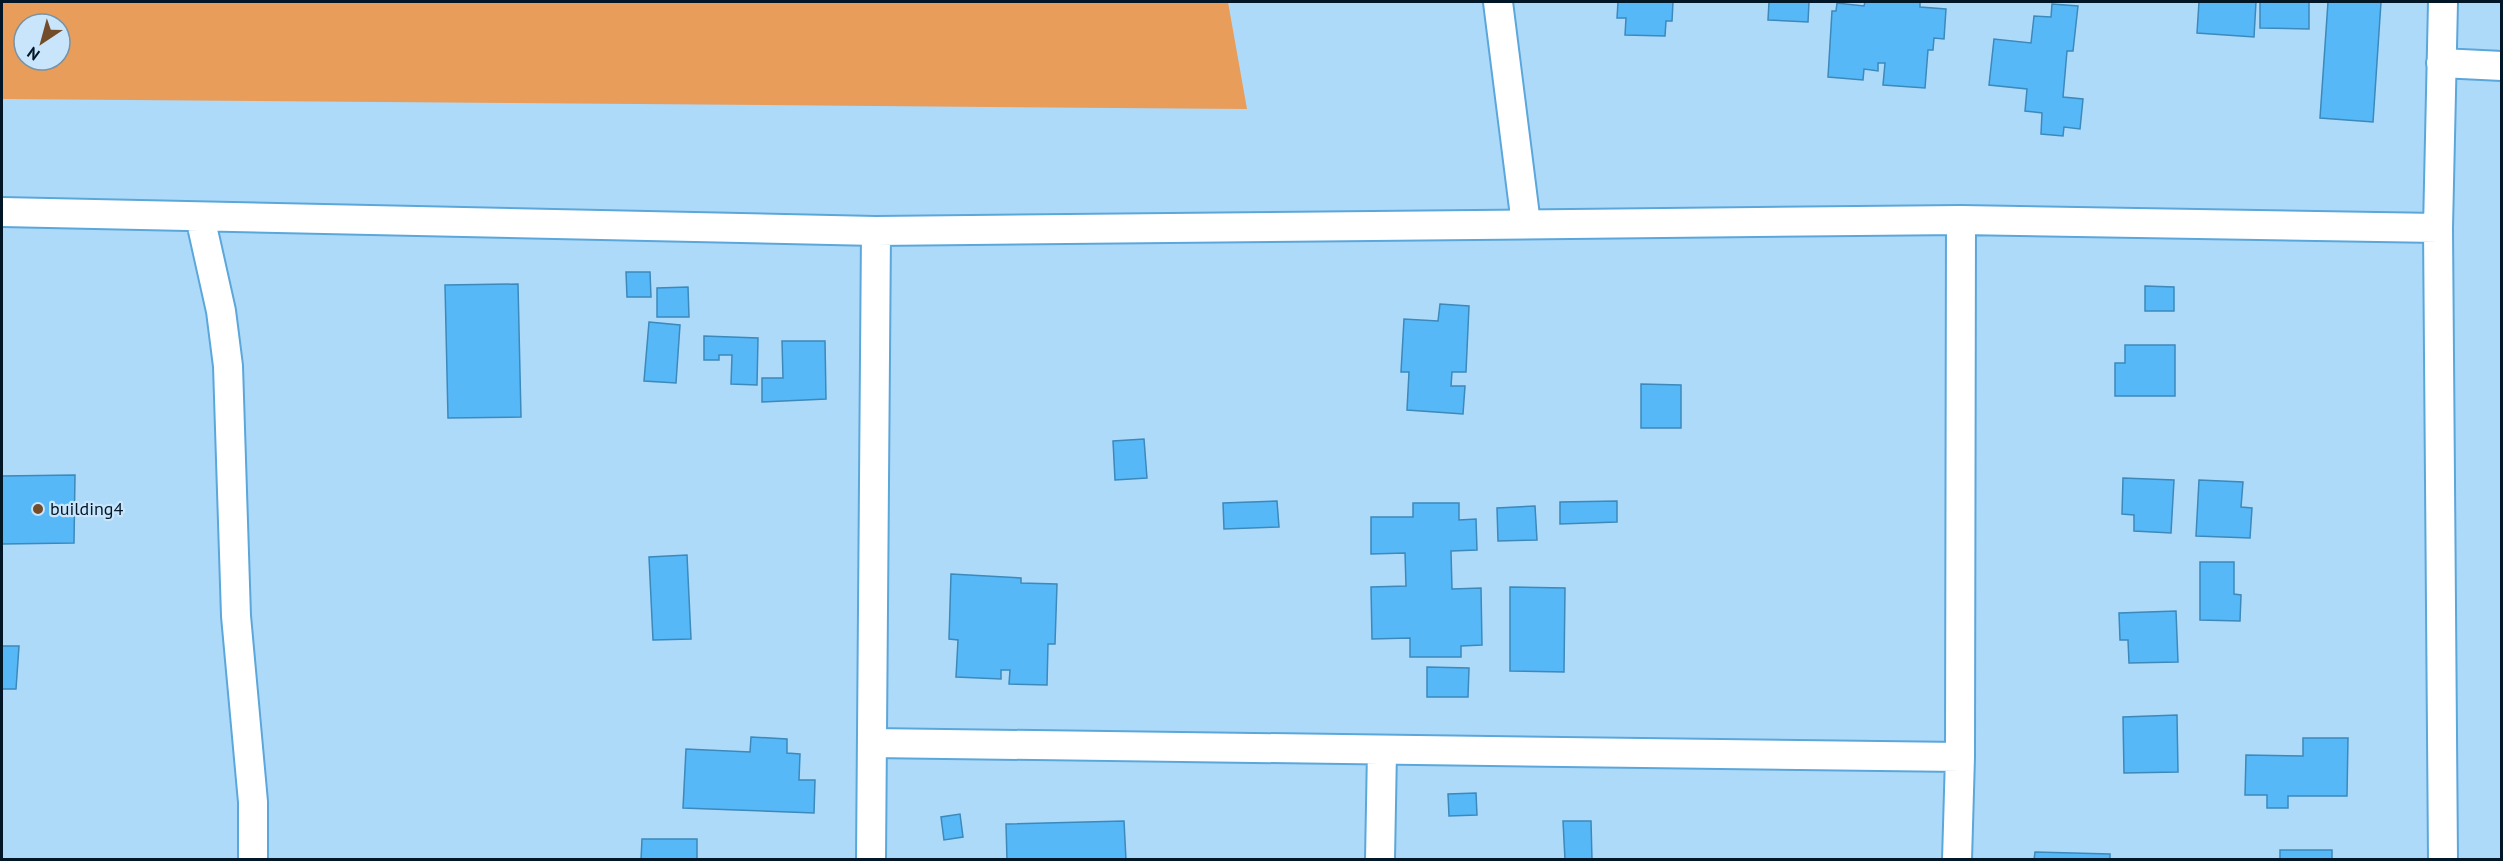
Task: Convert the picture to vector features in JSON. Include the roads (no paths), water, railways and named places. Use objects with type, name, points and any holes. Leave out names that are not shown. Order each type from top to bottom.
[{"type":"street","points":[[1498,2],[1526,224]]},
{"type":"street","points":[[2443,2],[2438,228],[2443,860]]},
{"type":"street","points":[[2441,63],[2502,66]]},
{"type":"street","points":[[2,212],[876,231],[1961,220],[2438,228]]},
{"type":"street","points":[[200,217],[221,311],[228,366],[236,616],[253,802],[253,860]]},
{"type":"street","points":[[1957,860],[1960,757],[1961,220]]},
{"type":"street","points":[[871,860],[876,231]]},
{"type":"street","points":[[872,743],[1960,757]]},
{"type":"street","points":[[1380,860],[1382,750]]},
{"type":"place","name":"building4","points":[[38,509]]}]
